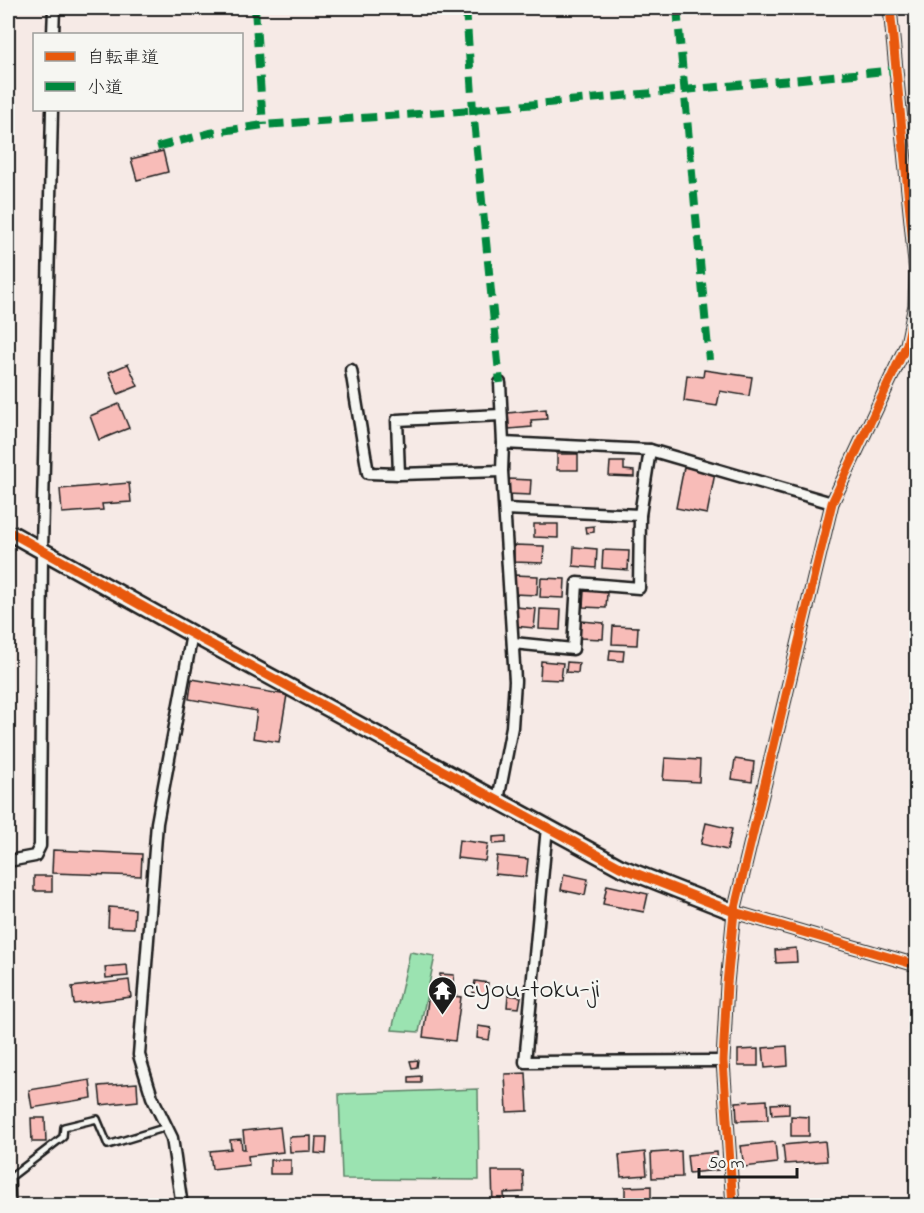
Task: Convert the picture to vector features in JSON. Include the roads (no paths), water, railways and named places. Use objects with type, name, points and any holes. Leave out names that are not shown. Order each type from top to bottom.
[{"type":"street","points":[[53,33],[54,8]]},
{"type":"street","points":[[734,1206],[723,1061],[734,912],[832,503],[907,344],[915,305],[916,273],[890,8]]},
{"type":"street","points":[[14,860],[35,856],[40,846],[42,550],[52,111]]},
{"type":"street","points":[[351,370],[368,473],[502,471]]},
{"type":"street","points":[[498,800],[512,727],[515,681],[502,471],[500,383]]},
{"type":"street","points":[[399,474],[397,420],[501,415]]},
{"type":"street","points":[[503,443],[650,450],[832,503]]},
{"type":"street","points":[[513,644],[573,649],[578,583],[639,588],[640,515],[650,450]]},
{"type":"street","points":[[506,509],[640,515]]},
{"type":"street","points":[[14,535],[620,867],[734,912],[916,965]]},
{"type":"street","points":[[182,1206],[172,1138],[152,1097],[139,1055],[157,823],[192,634]]},
{"type":"street","points":[[547,827],[525,1062],[723,1061]]},
{"type":"lane","points":[[12,1206],[11,1177],[63,1137],[64,1127],[97,1119],[108,1145],[166,1127]]},
{"type":"place","name":"cyou-toku-ji","points":[[442,1016]]}]
